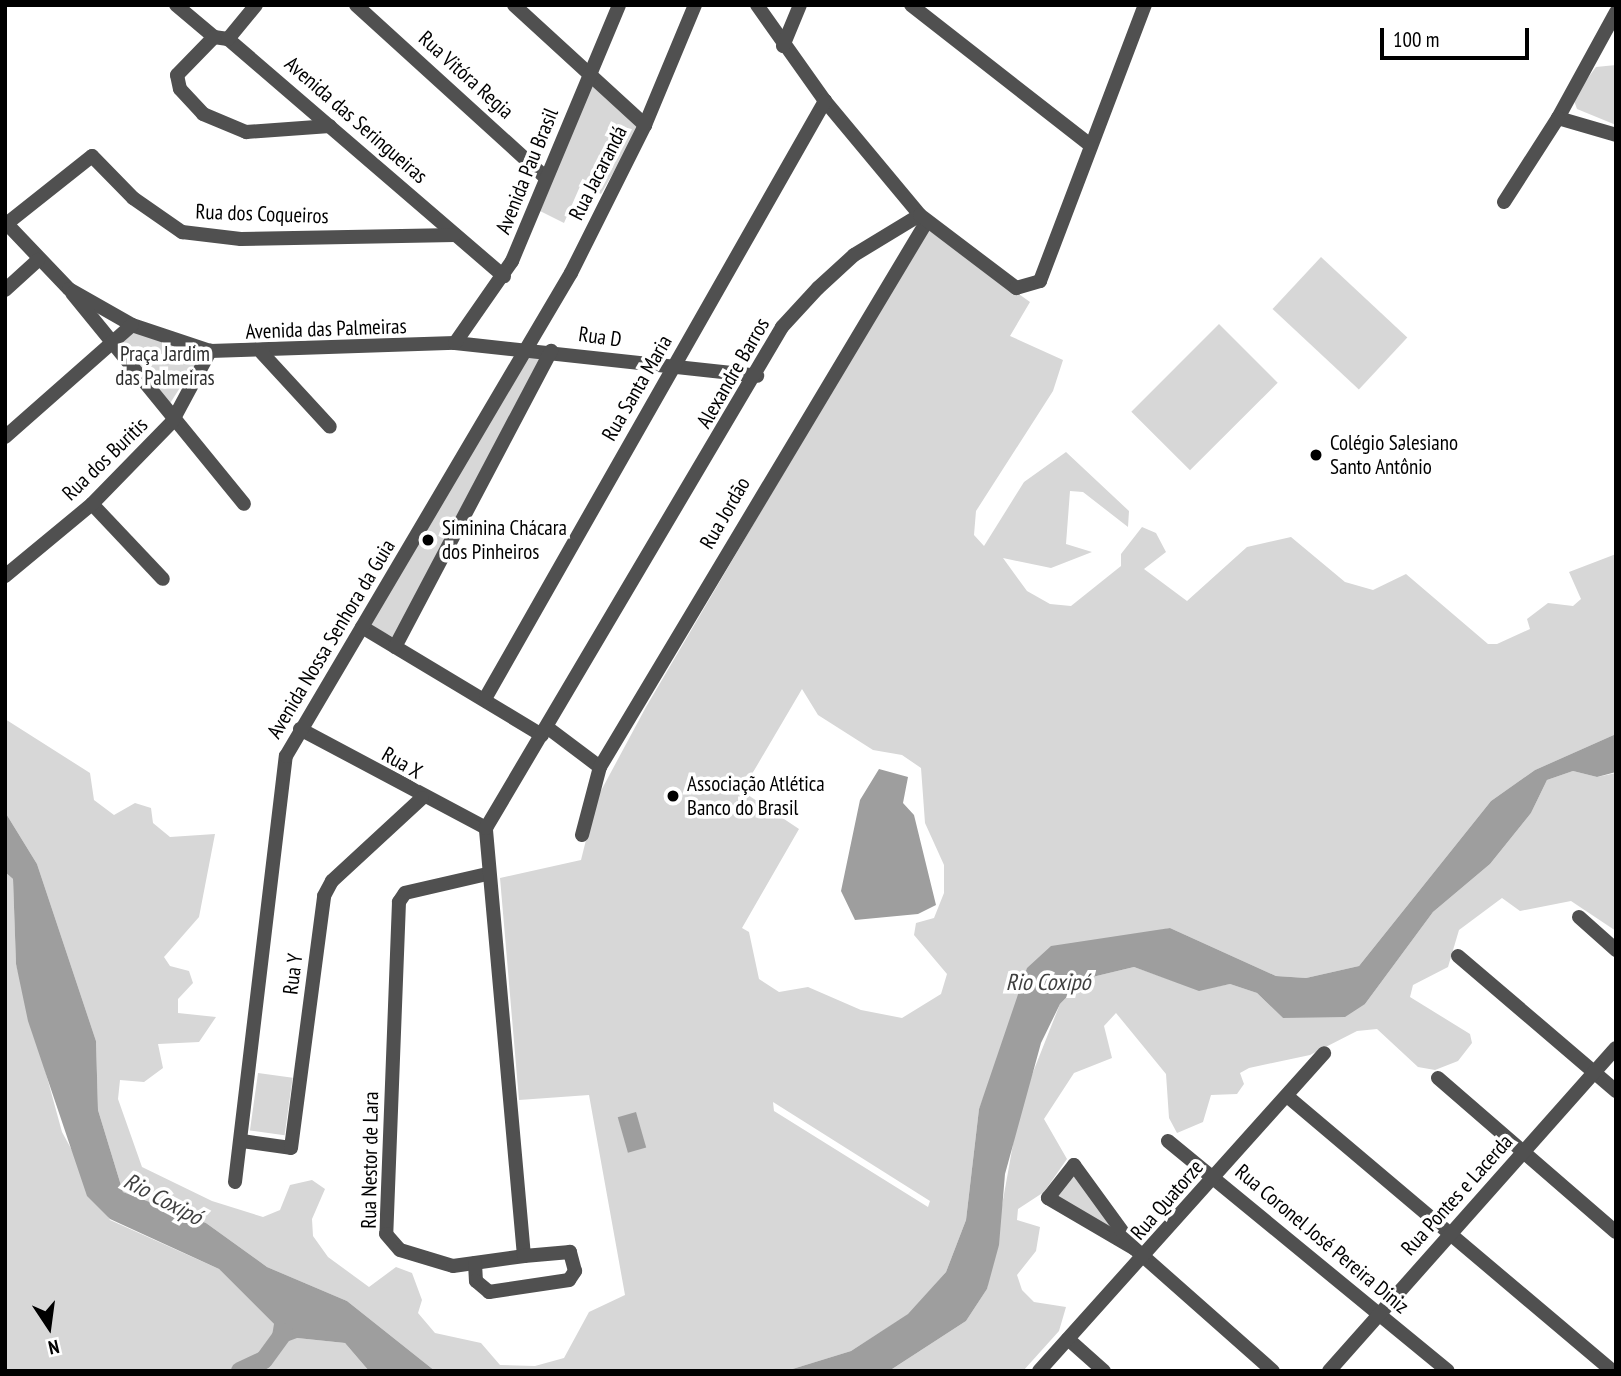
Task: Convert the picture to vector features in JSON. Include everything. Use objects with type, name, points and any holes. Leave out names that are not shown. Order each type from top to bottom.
[{"type":"street","name":"Avenida das Seringueiras","points":[[176,5],[330,126],[504,276]]},
{"type":"street","points":[[256,5],[177,75],[180,89],[203,114],[246,132],[330,126]]},
{"type":"street","name":"Rua Vitóra Regia","points":[[356,5],[546,178]]},
{"type":"street","points":[[514,5],[590,71],[646,125]]},
{"type":"street","name":"Avenida Pau Brasil","points":[[455,343],[504,276],[619,5]]},
{"type":"street","name":"Rua Jacarandá","points":[[521,351],[571,274],[646,125],[695,5]]},
{"type":"street","points":[[757,5],[783,46],[825,101],[924,218],[1016,288],[1031,287],[1042,276],[1075,198],[1089,144],[1145,5]]},
{"type":"street","points":[[783,46],[800,5]]},
{"type":"street","points":[[911,5],[1089,144]]},
{"type":"street","points":[[1504,202],[1558,118],[1616,12]]},
{"type":"street","name":"Rua Santa Maria","points":[[486,696],[825,101]]},
{"type":"street","points":[[1558,118],[1616,135]]},
{"type":"street","name":"Rua dos Coqueiros","points":[[6,224],[83,158],[95,158],[133,198],[182,232],[241,239],[455,235]]},
{"type":"street","name":"Alexandre Barros","points":[[486,828],[757,376],[782,327],[818,288],[854,255],[924,218]]},
{"type":"street","name":"Rua Jordão","points":[[582,835],[600,766],[924,218]]},
{"type":"street","name":"Avenida das Palmeiras","points":[[6,224],[69,289],[132,326],[210,351],[262,353],[455,343],[521,351]]},
{"type":"street","points":[[5,290],[38,260]]},
{"type":"street","points":[[69,289],[172,422],[244,504]]},
{"type":"street","points":[[5,437],[132,326]]},
{"type":"street","name":"Rua dos Buritis","points":[[5,576],[92,504],[172,422],[210,351]]},
{"type":"street","name":"Rua D","points":[[521,351],[551,351],[673,368],[757,376]]},
{"type":"street","name":"Avenida Nossa Senhora da Guia","points":[[235,1182],[243,1141],[283,767],[300,729],[521,351]]},
{"type":"street","points":[[395,647],[551,351]]},
{"type":"street","points":[[262,353],[330,426]]},
{"type":"street","points":[[92,504],[163,579]]},
{"type":"street","points":[[362,627],[486,696],[600,766]]},
{"type":"street","name":"Rua X","points":[[300,729],[422,798],[486,828]]},
{"type":"street","name":"Rua Y","points":[[243,1141],[291,1148],[324,897],[331,881],[422,798]]},
{"type":"street","points":[[486,828],[524,1256]]},
{"type":"street","name":"Rua Nestor de Lara","points":[[475,1263],[476,1281],[489,1292],[569,1280],[575,1271],[570,1252],[524,1256],[453,1266],[400,1250],[386,1234],[399,902],[405,894],[488,874]]},
{"type":"street","points":[[1579,916],[1616,950]]},
{"type":"street","points":[[1458,956],[1616,1091]]},
{"type":"street","name":"Rua Pontes e Lacerda","points":[[1329,1371],[1616,1048]]},
{"type":"street","name":"Rua Quatorze","points":[[1039,1371],[1140,1254],[1214,1178],[1324,1053]]},
{"type":"street","points":[[1438,1078],[1616,1232]]},
{"type":"street","points":[[1287,1096],[1452,1231],[1612,1371],[1616,1366]]},
{"type":"street","name":"Rua Coronel José Pereira Diniz","points":[[1168,1141],[1448,1371]]},
{"type":"street","points":[[1140,1254],[1048,1198],[1074,1165],[1140,1254],[1273,1371]]},
{"type":"street","points":[[1068,1339],[1104,1371]]},
{"type":"green space","points":[[1616,65],[1616,125],[1577,109],[1573,98],[1596,67]]},
{"type":"green space","points":[[593,81],[639,128],[601,194],[581,184],[564,223],[540,211]]},
{"type":"green space","points":[[927,229],[1030,302],[1010,336],[1063,360],[1053,391],[976,511],[974,535],[984,546],[1024,482],[1066,452],[1129,511],[1128,527],[1083,492],[1070,491],[1066,544],[1092,552],[1051,568],[1003,558],[1027,591],[1050,604],[1071,606],[1121,566],[1121,554],[1142,527],[1156,533],[1166,552],[1144,569],[1187,601],[1247,547],[1291,537],[1345,582],[1373,590],[1406,574],[1488,644],[1497,644],[1530,629],[1527,619],[1548,603],[1573,606],[1581,599],[1569,572],[1616,554],[1616,734],[1535,770],[1491,801],[1359,966],[1306,978],[1276,976],[1170,928],[1125,938],[1000,1056],[979,1109],[966,1220],[946,1272],[909,1314],[851,1351],[786,1371],[435,1371],[347,1301],[267,1267],[206,1223],[123,1192],[98,1110],[96,1041],[37,864],[5,812],[5,719],[90,773],[94,800],[114,815],[135,803],[151,808],[153,823],[170,837],[215,834],[199,917],[164,957],[170,966],[189,971],[193,983],[178,999],[178,1013],[216,1017],[199,1042],[158,1044],[163,1068],[144,1082],[120,1080],[118,1099],[142,1167],[212,1201],[263,1217],[280,1210],[290,1185],[312,1180],[325,1189],[312,1219],[313,1236],[328,1257],[369,1287],[396,1267],[412,1273],[422,1300],[418,1313],[435,1333],[481,1343],[500,1365],[535,1366],[564,1358],[589,1312],[625,1295],[589,1095],[519,1100],[500,878],[581,860],[596,800],[646,707]],"holes":[[[802,689],[818,715],[873,750],[902,755],[921,768],[925,823],[944,865],[944,893],[934,918],[916,923],[914,935],[947,974],[941,994],[902,1018],[861,1010],[808,987],[779,992],[759,979],[749,932],[742,928],[799,829],[742,791]],[[773,1102],[930,1201],[928,1207],[774,1111]]]},
{"type":"green space","points":[[1321,257],[1407,337],[1359,389],[1273,309]]},
{"type":"green space","points":[[1219,324],[1278,383],[1190,470],[1131,412]]},
{"type":"green space","name":"Praça Jardim das Palmeiras","points":[[132,329],[202,353],[169,405],[115,343]]},
{"type":"green space","points":[[523,355],[543,355],[395,638],[369,625]]},
{"type":"green space","points":[[1573,771],[1597,777],[1616,773],[1616,931],[1571,901],[1520,911],[1502,898],[1459,930],[1448,967],[1413,985],[1410,997],[1470,1034],[1472,1043],[1458,1061],[1435,1070],[1418,1067],[1377,1029],[1357,1031],[1310,1055],[1249,1068],[1240,1073],[1244,1084],[1237,1094],[1211,1095],[1203,1122],[1177,1133],[1169,1118],[1166,1074],[1116,1013],[1104,1026],[1112,1058],[1074,1073],[1044,1119],[1067,1159],[1044,1192],[1018,1209],[1017,1220],[1040,1227],[1036,1251],[1017,1275],[1022,1290],[1034,1302],[1066,1307],[1059,1331],[1023,1371],[889,1371],[966,1321],[987,1289],[1020,1105],[1060,1004],[1084,979],[1134,967],[1199,990],[1230,984],[1257,993],[1283,1018],[1365,1004],[1433,912],[1490,864],[1531,813],[1547,780]]},
{"type":"green space","points":[[5,872],[13,879],[16,964],[62,1132],[110,1220],[219,1269],[274,1324],[297,1338],[345,1343],[369,1371],[5,1371]]},
{"type":"green space","points":[[258,1073],[293,1078],[285,1135],[250,1130]]},
{"type":"green space","points":[[1075,1168],[1128,1242],[1050,1197]]},
{"type":"water","name":"Rio Coxipó","points":[[1616,734],[1616,772],[1597,777],[1573,771],[1547,780],[1531,813],[1490,864],[1433,912],[1365,1004],[1345,1017],[1283,1018],[1257,993],[1230,984],[1199,991],[1134,967],[1084,979],[1060,1004],[1041,1043],[1005,1174],[999,1245],[987,1289],[966,1321],[889,1371],[786,1371],[851,1351],[908,1314],[946,1272],[966,1220],[979,1109],[1027,968],[1051,946],[1170,928],[1276,976],[1306,978],[1359,966],[1491,801],[1535,770]]},
{"type":"water","points":[[879,769],[908,777],[903,803],[914,815],[936,905],[918,914],[855,920],[841,891],[860,800]]},
{"type":"water","name":"Rio Coxipó","points":[[5,812],[37,864],[96,1041],[98,1110],[123,1192],[206,1223],[267,1267],[347,1301],[435,1371],[369,1371],[345,1343],[297,1338],[270,1348],[274,1324],[219,1269],[110,1219],[87,1196],[28,1021],[16,964],[13,879],[5,872]]},
{"type":"water","points":[[636,1112],[646,1148],[628,1153],[618,1117]]},
{"type":"waterway","points":[[240,1371],[264,1360],[284,1332]]},
{"type":"place","name":"Colégio Salesiano Santo Antônio","points":[[1316,455]]},
{"type":"place","name":"Siminina Chácara dos Pinheiros","points":[[428,540]]},
{"type":"place","name":"Associação Atlética Banco do Brasil","points":[[673,796]]}]
